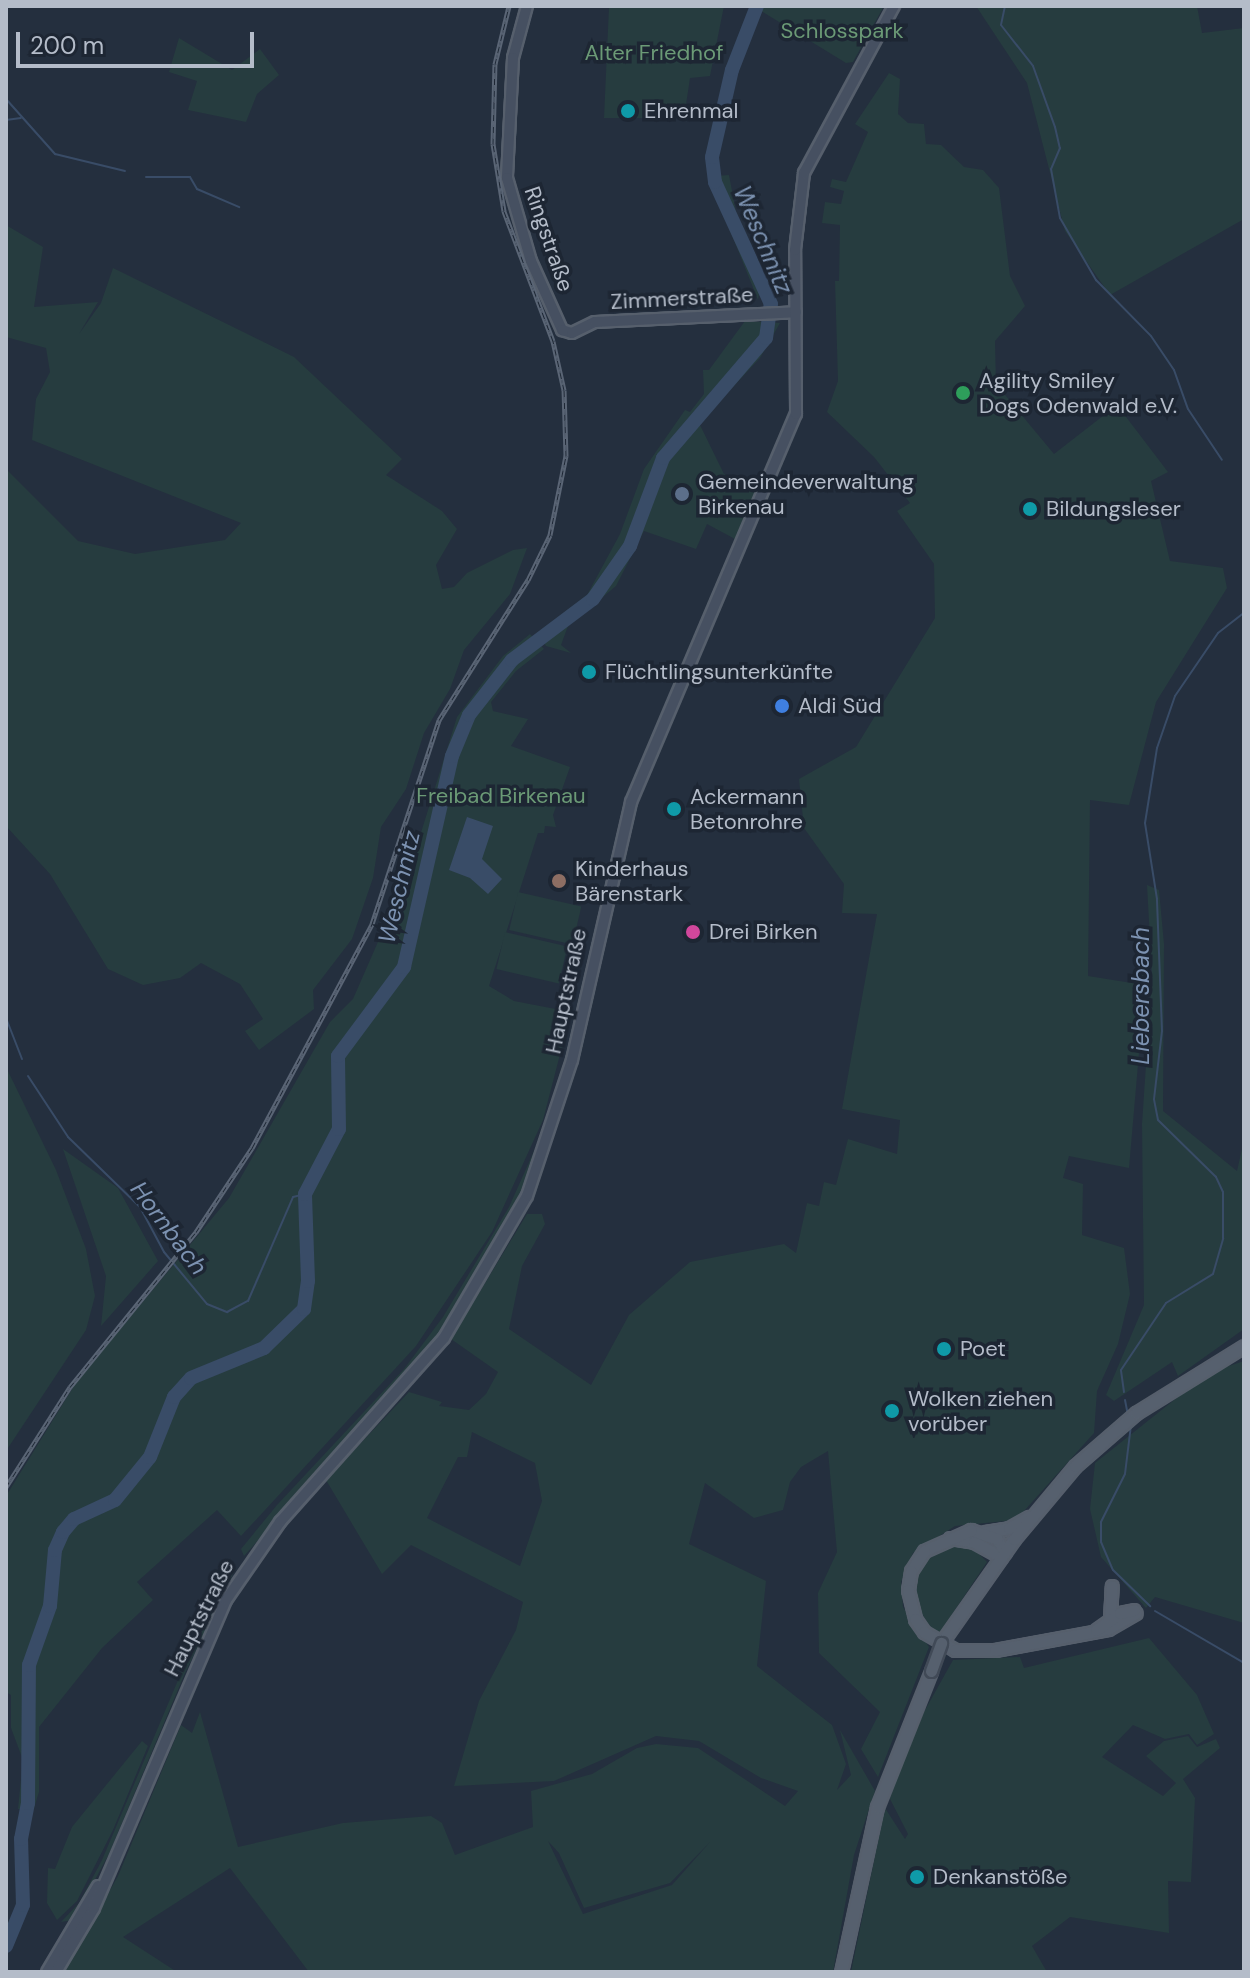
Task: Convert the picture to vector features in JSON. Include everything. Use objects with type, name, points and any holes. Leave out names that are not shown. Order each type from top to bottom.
[{"type":"main road","name":"Ringstraße","points":[[527,6],[513,58],[507,178],[531,261],[559,326],[572,333]]},
{"type":"main road","name":"Hauptstraße","points":[[112,1865],[201,1651],[240,1576],[301,1497],[444,1338],[527,1196],[572,1060],[631,802],[796,414],[795,250],[804,173],[894,6]]},
{"type":"main road","name":"Zimmerstraße","points":[[572,333],[595,322],[796,312]]},
{"type":"main road","points":[[841,1972],[877,1807],[931,1671],[959,1618],[1033,1515],[1114,1431],[1187,1378],[1244,1346]]},
{"type":"main road","points":[[1033,1515],[1009,1528],[984,1532],[971,1530],[943,1538],[917,1560],[908,1590],[915,1619],[937,1643],[955,1650],[995,1650],[1090,1633],[1118,1626],[1135,1612],[1110,1619],[1090,1633]]},
{"type":"main road","points":[[984,1532],[1003,1554]]},
{"type":"main road","points":[[943,1538],[963,1538],[1003,1554]]},
{"type":"main road","points":[[1110,1619],[1112,1586]]},
{"type":"main road","points":[[47,1972],[112,1865]]},
{"type":"main road","points":[[56,1972],[112,1865]]},
{"type":"green space","name":"Alter Friedhof","points":[[724,6],[710,76],[690,78],[684,118],[604,118],[609,7]]},
{"type":"green space","name":"Schlosspark","points":[[765,6],[884,6],[853,62],[846,63],[761,11]]},
{"type":"green space","points":[[976,6],[1197,6],[1202,33],[1244,28],[1244,219],[1110,295],[1065,231],[1027,83]]},
{"type":"green space","points":[[179,38],[232,70],[260,49],[279,75],[257,94],[246,122],[188,110],[197,81],[169,72]]},
{"type":"green space","points":[[889,73],[900,79],[898,114],[908,123],[924,124],[926,144],[941,145],[964,167],[983,170],[999,188],[1010,276],[1025,306],[995,341],[996,384],[1054,454],[1117,405],[1168,472],[1151,481],[1170,561],[1223,568],[1227,588],[1156,702],[1129,805],[1090,800],[1088,976],[1138,984],[1142,962],[1145,984],[1129,1168],[1069,1156],[1063,1178],[1083,1184],[1082,1235],[1124,1248],[1130,1294],[1118,1344],[1097,1391],[1094,1433],[1016,1520],[955,1526],[913,1553],[901,1582],[903,1607],[929,1647],[878,1777],[861,1749],[880,1712],[819,1653],[818,1593],[837,1552],[828,1451],[801,1467],[790,1482],[783,1510],[754,1518],[705,1483],[689,1544],[766,1581],[757,1666],[832,1725],[846,1764],[837,1790],[851,1775],[840,1730],[875,1791],[854,1855],[833,1972],[309,1972],[230,1868],[123,1937],[177,1972],[64,1972],[118,1876],[181,1725],[192,1733],[200,1712],[238,1847],[343,1823],[431,1816],[442,1823],[455,1855],[533,1827],[531,1791],[592,1774],[637,1748],[656,1744],[698,1748],[785,1806],[798,1791],[761,1778],[699,1741],[656,1736],[554,1781],[454,1786],[479,1701],[516,1630],[523,1602],[411,1545],[382,1574],[326,1480],[409,1392],[442,1402],[439,1406],[469,1410],[486,1394],[498,1372],[451,1339],[527,1214],[542,1214],[545,1224],[522,1266],[509,1329],[591,1385],[629,1315],[690,1262],[784,1244],[796,1253],[807,1203],[819,1206],[824,1182],[836,1185],[848,1139],[897,1154],[900,1120],[842,1109],[877,914],[842,913],[844,884],[804,828],[799,779],[856,747],[935,618],[934,564],[897,511],[910,503],[874,457],[827,412],[838,381],[835,281],[839,281],[840,225],[822,223],[825,202],[841,204],[844,191],[830,187],[832,179],[846,182],[868,132],[855,124]],"holes":[[[472,1432],[535,1463],[542,1501],[520,1566],[427,1518],[458,1457],[467,1457]],[[548,1841],[559,1853],[584,1908],[670,1883],[710,1842],[672,1885],[583,1914]]]},
{"type":"green space","points":[[729,175],[736,212],[761,278],[758,300],[721,208],[716,176]]},
{"type":"green space","points":[[6,225],[43,247],[34,307],[98,302],[79,334],[101,303],[113,268],[294,357],[402,459],[386,475],[442,511],[457,529],[436,565],[442,589],[454,587],[467,573],[513,550],[527,548],[510,594],[464,650],[450,689],[424,733],[406,789],[381,827],[373,878],[352,939],[313,990],[314,1009],[259,1050],[245,1031],[263,1019],[240,984],[201,963],[180,978],[143,985],[108,969],[50,874],[6,826],[6,469],[78,541],[135,554],[225,540],[241,523],[32,440],[36,399],[50,372],[46,348],[6,337]]},
{"type":"green space","points":[[745,321],[780,323],[760,358],[699,423],[724,474],[757,488],[735,539],[707,524],[696,549],[644,531],[616,586],[568,626],[561,645],[571,653],[546,646],[537,633],[587,595],[620,534],[644,469],[685,410],[690,412],[704,394],[703,370],[709,370]]},
{"type":"green space","name":"Freibad Birkenau","points":[[530,634],[544,649],[516,671],[491,702],[493,711],[528,719],[511,746],[570,767],[553,815],[556,827],[545,826],[544,833],[538,833],[489,986],[514,1001],[571,1012],[543,1120],[492,1232],[416,1346],[241,1536],[217,1510],[137,1582],[153,1600],[102,1648],[39,1727],[39,1792],[34,1808],[18,1809],[23,1760],[11,1728],[11,1695],[6,1692],[6,1496],[77,1381],[229,1198],[330,1022],[353,999],[409,871],[457,717],[503,656]]},
{"type":"green space","points":[[1147,885],[1159,890],[1164,944],[1163,1111],[1237,1171],[1244,1140],[1244,1329],[1178,1376],[1172,1362],[1114,1401],[1106,1395],[1144,1305],[1142,1124],[1152,975]]},
{"type":"green space","points":[[518,892],[581,907],[573,945],[509,930]]},
{"type":"green space","points":[[505,932],[567,946],[559,983],[496,969]]},
{"type":"green space","points":[[6,1067],[56,1170],[86,1249],[95,1296],[86,1330],[6,1451]]},
{"type":"green space","points":[[543,1131],[518,1199],[456,1312],[421,1359],[244,1556],[241,1549],[277,1505],[404,1369],[443,1317],[509,1207]]},
{"type":"green space","points":[[63,1149],[118,1188],[158,1261],[101,1326],[106,1276]]},
{"type":"green space","points":[[1244,1361],[1244,1623],[1155,1597],[1146,1608],[1101,1557],[1090,1509],[1095,1463],[1208,1373]]},
{"type":"green space","points":[[970,1545],[987,1562],[937,1637],[914,1602],[916,1579],[928,1557],[947,1546]]},
{"type":"green space","points":[[237,1566],[185,1673],[109,1854],[73,1920],[61,1922],[79,1903],[102,1860],[198,1633]]},
{"type":"green space","points":[[1149,1638],[1197,1695],[1214,1734],[1197,1745],[1189,1734],[1165,1739],[1133,1725],[1102,1757],[1163,1796],[1176,1783],[1146,1756],[1164,1741],[1188,1736],[1197,1747],[1216,1739],[1220,1748],[1183,1779],[1195,1798],[1191,1882],[1168,1881],[1169,1933],[1070,1917],[1032,1946],[1047,1972],[851,1972],[885,1808],[905,1839],[908,1834],[889,1797],[910,1737],[953,1660],[1020,1657],[1024,1668]]},
{"type":"green space","points":[[142,1741],[148,1746],[113,1830],[77,1901],[57,1920],[47,1903],[48,1868],[55,1869],[72,1827]]},
{"type":"water","points":[[467,817],[493,826],[482,859],[502,879],[488,894],[470,878],[449,870]]},
{"type":"waterway","name":"Weschnitz","points":[[6,1946],[23,1905],[21,1839],[28,1803],[29,1665],[50,1606],[55,1550],[63,1532],[74,1519],[115,1500],[150,1457],[174,1397],[191,1378],[264,1348],[304,1309],[308,1281],[305,1194],[339,1129],[338,1056],[404,967],[452,756],[469,715],[512,660],[593,599],[630,546],[663,458],[766,338],[771,304],[715,182],[712,157],[732,70],[757,6]]},
{"type":"waterway","name":"Liebersbach","points":[[1005,6],[1001,25],[1033,66],[1055,127],[1060,148],[1051,169],[1060,218],[1096,280],[1151,336],[1174,370],[1188,409],[1222,460]]},
{"type":"waterway","points":[[6,99],[55,154],[125,171]]},
{"type":"waterway","points":[[6,120],[21,118]]},
{"type":"waterway","points":[[146,177],[190,177],[197,189],[239,207]]},
{"type":"waterway","name":"Liebersbach","points":[[1124,1392],[1121,1370],[1166,1303],[1213,1274],[1223,1238],[1223,1192],[1216,1177],[1158,1120],[1154,1099],[1162,1031],[1157,899],[1145,823],[1157,748],[1175,696],[1218,633],[1244,613]]},
{"type":"waterway","name":"Hornbach","points":[[6,1018],[22,1059]]},
{"type":"waterway","name":"Hornbach","points":[[28,1076],[68,1137],[140,1207],[164,1252],[207,1304],[227,1312],[248,1301],[293,1197],[305,1194]]},
{"type":"waterway","name":"Liebersbach","points":[[1125,1400],[1128,1415]]},
{"type":"waterway","name":"Liebersbach","points":[[1131,1425],[1125,1474],[1101,1522],[1101,1542],[1113,1570],[1150,1606]]},
{"type":"waterway","name":"Liebersbach","points":[[1155,1611],[1244,1663]]},
{"type":"railway","points":[[6,1487],[70,1387],[196,1232],[252,1148],[372,924],[439,720],[528,580],[550,535],[566,456],[564,390],[553,341],[504,211],[493,144],[495,64],[509,6]]},
{"type":"place","name":"Ehrenmal","points":[[628,111]]},
{"type":"place","name":"Agility Smiley Dogs Odenwald e.V.","points":[[963,393]]},
{"type":"place","name":"Gemeindeverwaltung Birkenau","points":[[682,494]]},
{"type":"place","name":"Bildungsleser","points":[[1030,509]]},
{"type":"place","name":"Flüchtlingsunterkünfte","points":[[589,672]]},
{"type":"place","name":"Aldi Süd","points":[[782,706]]},
{"type":"place","name":"Ackermann Betonrohre","points":[[674,809]]},
{"type":"place","name":"Kinderhaus Bärenstark","points":[[559,881]]},
{"type":"place","name":"Drei Birken","points":[[693,932]]},
{"type":"place","name":"Poet","points":[[944,1349]]},
{"type":"place","name":"Wolken ziehen vorüber","points":[[892,1411]]},
{"type":"place","name":"Denkanstöße","points":[[917,1877]]}]
